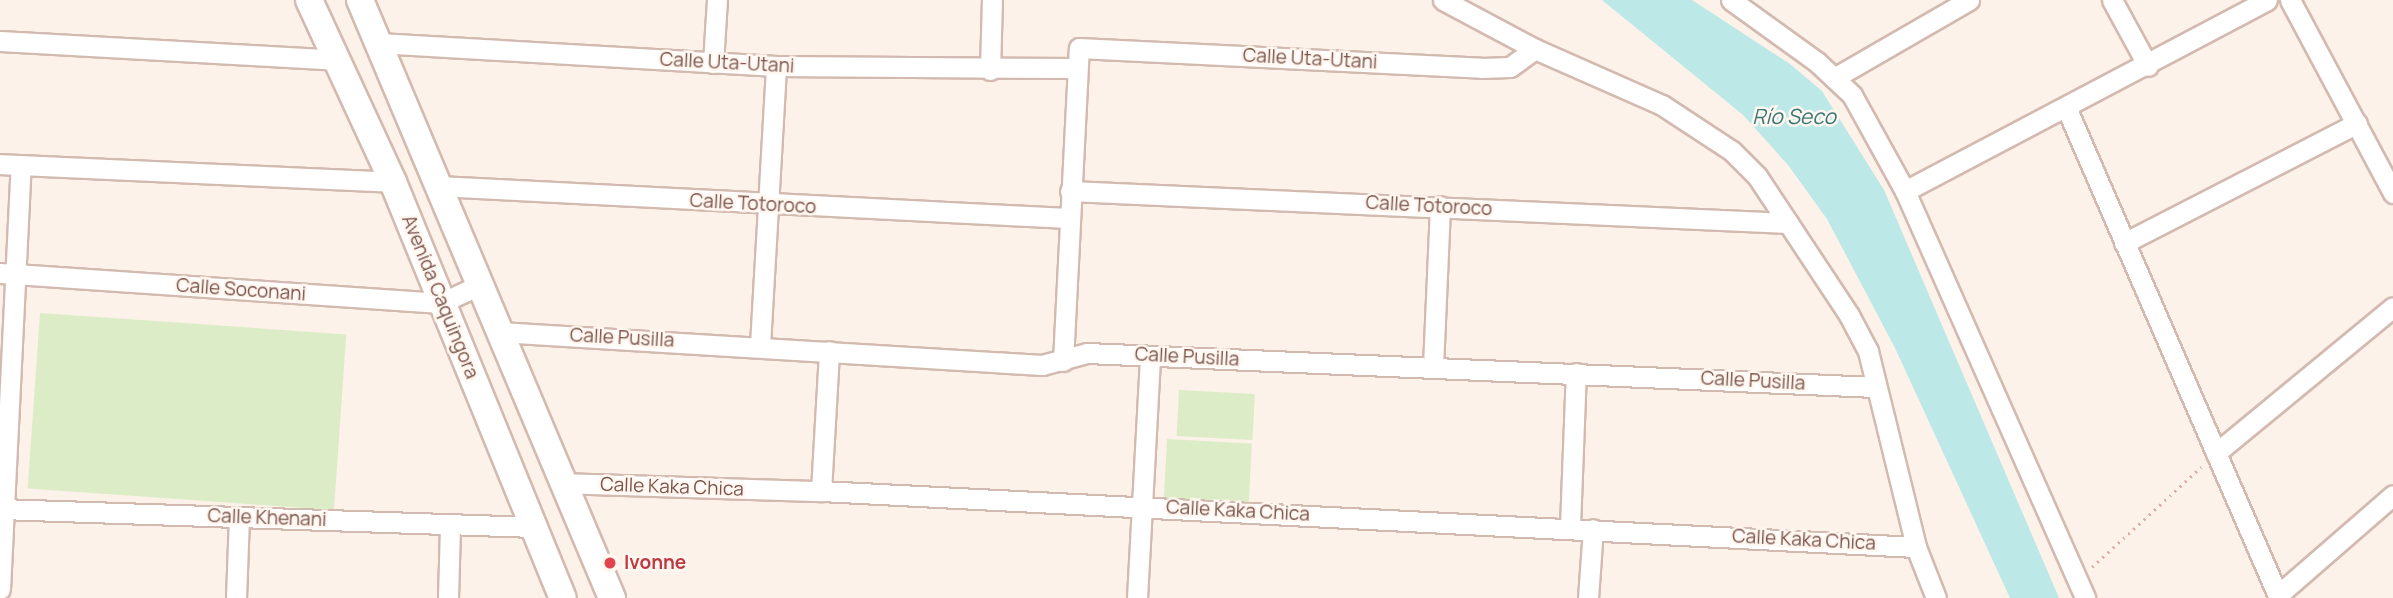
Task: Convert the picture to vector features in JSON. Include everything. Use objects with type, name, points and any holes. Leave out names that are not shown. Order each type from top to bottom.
[{"type":"street","name":"Avenida Caquingora","points":[[309,0],[393,182],[563,598]]},
{"type":"street","name":"Avenida Caquingora","points":[[360,0],[560,483],[612,598]]},
{"type":"street","points":[[713,63],[716,0]]},
{"type":"street","points":[[989,70],[992,0]]},
{"type":"street","points":[[1443,0],[1535,49],[1662,105],[1703,130],[1756,176],[1849,315],[1868,351],[1916,547],[1936,598]]},
{"type":"street","points":[[1731,0],[1834,78],[1852,95],[1905,191],[2081,590]]},
{"type":"street","points":[[1834,78],[1969,0]]},
{"type":"street","points":[[2112,0],[2148,66]]},
{"type":"street","points":[[1905,191],[2148,66],[2266,0]]},
{"type":"street","points":[[2290,0],[2393,193]]},
{"type":"street","points":[[0,41],[336,60]]},
{"type":"street","name":"Calle Uta-Utani","points":[[378,43],[776,66],[989,70],[1078,58],[1510,67],[1535,49]]},
{"type":"street","points":[[1063,361],[1078,58]]},
{"type":"street","points":[[760,345],[776,66]]},
{"type":"street","points":[[2066,107],[2279,596],[2393,495]]},
{"type":"street","points":[[2124,243],[2357,123]]},
{"type":"street","points":[[0,164],[393,182]]},
{"type":"street","points":[[0,589],[8,274],[21,166]]},
{"type":"street","name":"Calle Totoroco","points":[[438,186],[770,206],[1068,218]]},
{"type":"street","name":"Calle Totoroco","points":[[1070,191],[1788,223]]},
{"type":"street","points":[[1433,367],[1440,206]]},
{"type":"street","name":"Calle Soconani","points":[[8,274],[441,303],[479,285]]},
{"type":"street","points":[[2216,453],[2393,307]]},
{"type":"street","name":"Calle Pusilla","points":[[499,332],[760,345],[1042,365],[1087,353],[1876,387]]},
{"type":"street","points":[[821,491],[829,351]]},
{"type":"street","points":[[1137,598],[1150,356]]},
{"type":"street","points":[[1570,526],[1576,373]]},
{"type":"street","name":"Calle Kaka Chica","points":[[560,483],[821,491],[1570,526],[1916,547]]},
{"type":"street","name":"Calle Khenani","points":[[2,509],[534,527]]},
{"type":"street","points":[[236,598],[239,517]]},
{"type":"street","points":[[448,598],[450,525]]},
{"type":"street","points":[[1588,598],[1593,529]]},
{"type":"path","points":[[2081,590],[2216,453]]},
{"type":"green space","points":[[40,313],[346,334],[334,510],[28,489]]},
{"type":"green space","points":[[1179,390],[1255,394],[1252,440],[1177,436]]},
{"type":"green space","points":[[1167,439],[1252,443],[1248,517],[1163,513]]},
{"type":"water","name":"Río Seco","points":[[1602,0],[1692,0],[1790,64],[1822,91],[1884,190],[2059,598],[2010,598],[1895,348],[1827,219],[1788,165],[1743,115]]},
{"type":"place","name":"Ivonne","points":[[610,563]]}]
